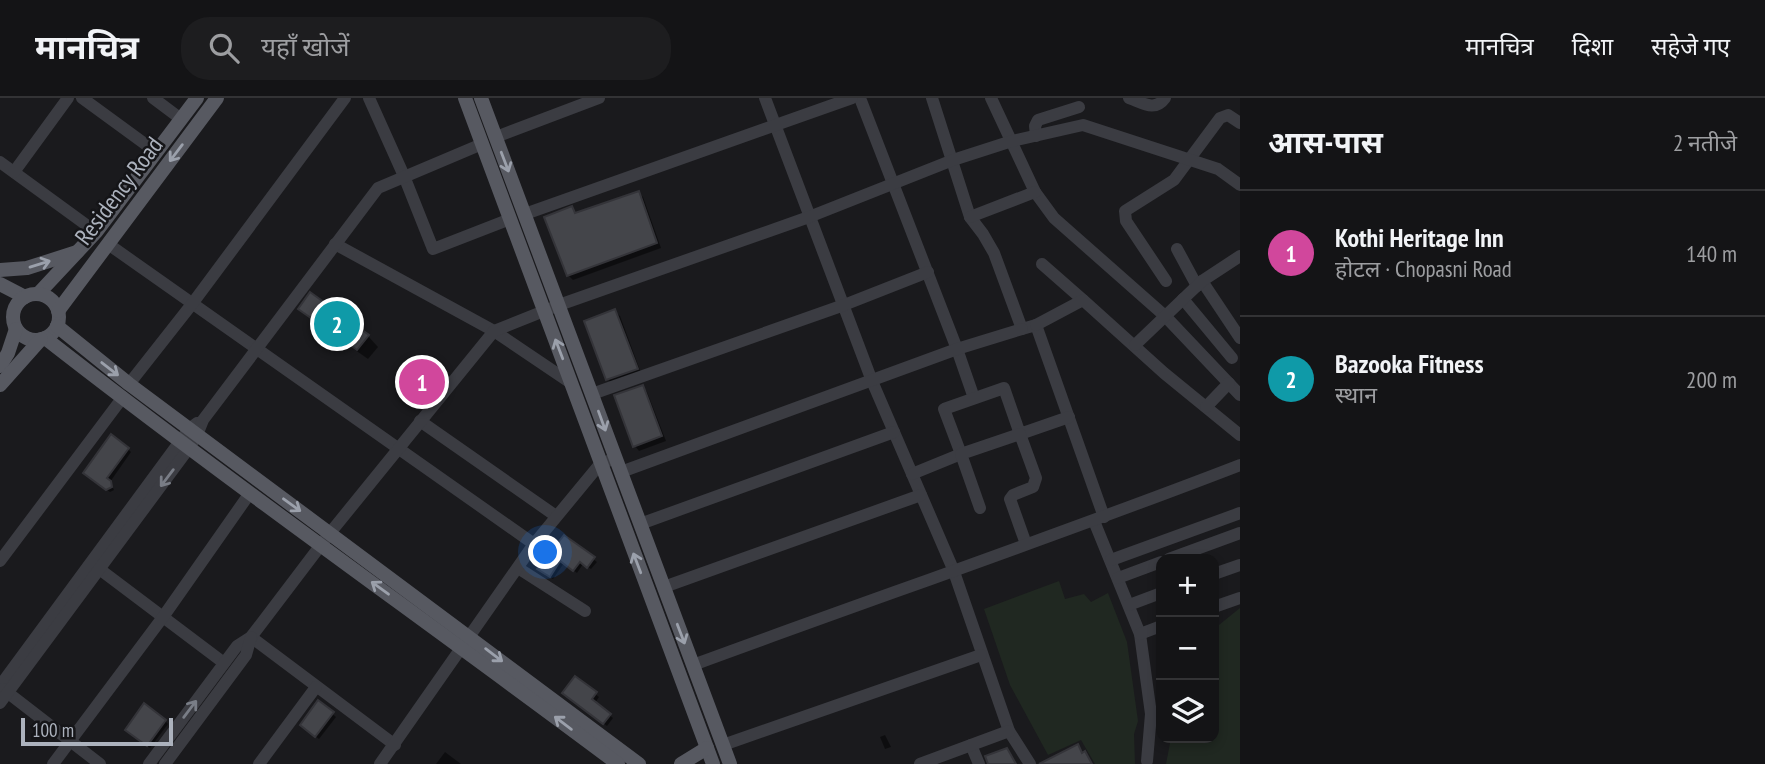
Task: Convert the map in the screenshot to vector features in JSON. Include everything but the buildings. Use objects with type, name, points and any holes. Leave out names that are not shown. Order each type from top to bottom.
[{"type":"main road","name":"Residency Road","points":[[31,296],[96,232],[197,98]]},
{"type":"main road","name":"Residency Road","points":[[57,318],[108,244],[217,98]]},
{"type":"main road","points":[[465,98],[713,764]]},
{"type":"main road","points":[[481,98],[730,764]]},
{"type":"main road","points":[[0,270],[27,268],[78,252]]},
{"type":"main road","points":[[0,284],[50,300],[57,318],[126,391]]},
{"type":"main road","points":[[0,366],[8,353],[16,307],[31,296]]},
{"type":"main road","points":[[0,309],[24,337],[43,338],[126,391],[466,642],[639,764]]},
{"type":"main road","points":[[0,385],[43,338],[57,318]]},
{"type":"main road","points":[[189,438],[250,493],[326,539]]},
{"type":"main road","points":[[466,642],[618,764]]},
{"type":"main road","points":[[681,764],[707,748]]},
{"type":"street","points":[[14,172],[68,98]]},
{"type":"street","points":[[82,98],[156,152]]},
{"type":"street","points":[[153,98],[181,119]]},
{"type":"street","points":[[0,561],[345,98]]},
{"type":"street","points":[[369,98],[433,249],[510,219]]},
{"type":"street","points":[[496,138],[599,98]]},
{"type":"street","points":[[765,98],[872,380],[953,569],[1009,731],[1030,764]]},
{"type":"street","points":[[524,214],[852,98]]},
{"type":"street","points":[[860,98],[974,398]]},
{"type":"street","points":[[932,98],[970,217],[994,253],[1069,417],[1111,560],[1140,634],[1152,714],[1147,761]]},
{"type":"street","points":[[991,98],[1035,192],[1061,225],[1164,316],[1240,396]]},
{"type":"street","points":[[1129,98],[1154,107],[1165,98]]},
{"type":"street","points":[[1036,136],[1035,126],[1038,120],[1078,102],[1083,125]]},
{"type":"street","points":[[1166,281],[1124,215],[1129,208],[1174,180],[1220,118],[1228,115],[1240,123]]},
{"type":"street","points":[[149,764],[237,646],[251,637],[326,539],[494,331],[544,310],[809,217],[953,160],[1012,141],[1083,125],[1218,169],[1239,183]]},
{"type":"street","points":[[100,764],[2,692],[202,420],[378,188],[482,144]]},
{"type":"street","points":[[0,162],[96,232]]},
{"type":"street","points":[[970,217],[1035,192]]},
{"type":"street","points":[[108,244],[534,544]]},
{"type":"street","points":[[335,244],[494,331],[571,383]]},
{"type":"street","points":[[1177,249],[1240,338]]},
{"type":"street","points":[[1135,345],[1199,283],[1240,256]]},
{"type":"street","points":[[1042,264],[1240,435]]},
{"type":"street","points":[[592,394],[844,305],[928,272]]},
{"type":"street","points":[[1183,299],[1236,355],[1215,369]]},
{"type":"street","points":[[380,764],[534,544],[600,464],[618,465],[1029,327],[1083,300]]},
{"type":"street","points":[[1206,407],[1229,383]]},
{"type":"street","points":[[980,508],[944,409],[1004,388],[1037,478],[1032,487],[1010,499],[1026,544]]},
{"type":"street","points":[[912,474],[1069,417]]},
{"type":"street","points":[[420,421],[556,516]]},
{"type":"street","points":[[640,524],[894,432]]},
{"type":"street","points":[[693,665],[953,569],[1099,519],[1240,465]]},
{"type":"street","points":[[53,764],[163,617],[250,493]]},
{"type":"street","points":[[664,587],[921,495]]},
{"type":"street","points":[[1111,560],[1240,513]]},
{"type":"street","points":[[1183,554],[1240,533]]},
{"type":"street","points":[[1118,578],[1156,564]]},
{"type":"street","points":[[1219,572],[1240,565]]},
{"type":"street","points":[[95,566],[224,663]]},
{"type":"street","points":[[518,568],[585,611]]},
{"type":"street","points":[[1129,605],[1156,595]]},
{"type":"street","points":[[1219,605],[1240,598]]},
{"type":"street","points":[[1140,634],[1156,628]]},
{"type":"street","points":[[251,637],[395,745]]},
{"type":"street","points":[[165,764],[246,655],[251,637]]},
{"type":"street","points":[[723,745],[981,654]]},
{"type":"street","points":[[259,764],[316,687]]},
{"type":"street","points":[[920,764],[1009,731]]},
{"type":"street","points":[[971,745],[979,764]]},
{"type":"shaded area","points":[[1059,581],[1065,599],[1084,594],[1091,602],[1108,593],[1127,642],[1138,721],[1134,734],[1135,764],[1095,764],[1081,740],[1048,755],[1010,685],[984,609]]},
{"type":"shaded area","points":[[1240,608],[1240,764],[1166,764],[1170,743],[1219,743],[1219,625]]},
{"type":"place","name":"Bazooka Fitness","points":[[337,324]]},
{"type":"place","name":"Kothi Heritage Inn","points":[[422,382]]}]
